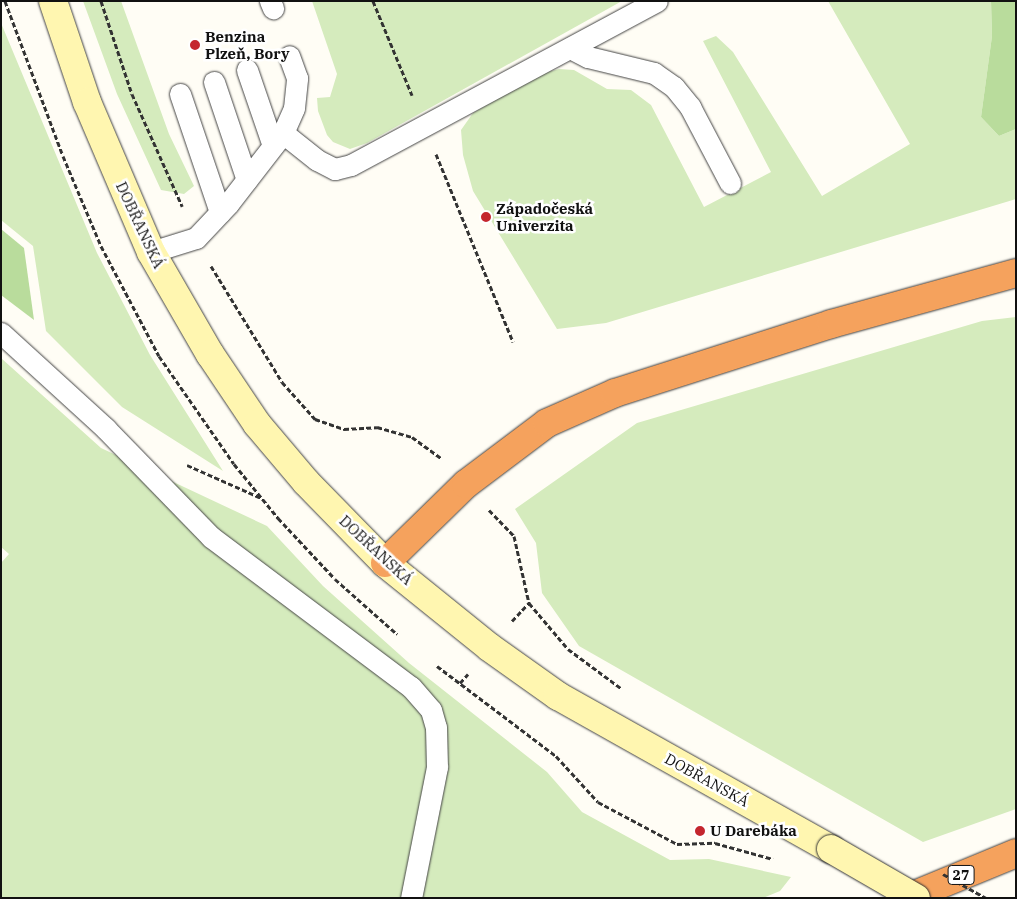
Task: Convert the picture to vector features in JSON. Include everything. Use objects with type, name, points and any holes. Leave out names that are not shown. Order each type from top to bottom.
[{"type":"highway","points":[[385,563],[466,484],[547,423],[615,393],[831,324],[1016,273]]},
{"type":"highway","name":"27","points":[[907,898],[1016,853]]},
{"type":"street","name":"DOBŘANSKÁ","points":[[54,1],[87,102],[151,252],[210,354],[257,424],[306,482],[385,563],[489,647],[558,696],[916,898]]},
{"type":"lane","points":[[247,70],[278,139],[335,169],[351,165],[657,1]]},
{"type":"lane","points":[[570,48],[588,57],[654,73],[674,87],[690,107],[730,183]]},
{"type":"lane","points":[[151,252],[196,238],[220,212],[278,139],[294,108],[297,78],[289,56]]},
{"type":"lane","points":[[214,82],[246,180]]},
{"type":"lane","points":[[180,94],[220,212]]},
{"type":"lane","points":[[1,332],[106,429],[211,537],[411,687],[431,710],[436,727],[437,767],[411,898]]},
{"type":"path","points":[[101,1],[132,94],[196,238],[282,382],[315,419],[344,429],[377,427],[412,437],[435,451],[514,536],[529,602]]},
{"type":"path","points":[[373,1],[513,342]]},
{"type":"green space","points":[[83,1],[121,1],[169,134],[194,186],[184,194],[161,190],[117,94]]},
{"type":"green space","points":[[312,1],[622,1],[367,143],[350,149],[333,142],[327,135],[318,111],[317,98],[330,97],[337,74]]},
{"type":"green space","points":[[828,1],[991,1],[992,36],[981,117],[999,136],[1016,129],[1016,199],[606,323],[557,329],[473,191],[463,155],[461,130],[473,113],[540,74],[559,69],[574,70],[607,89],[631,90],[651,105],[704,207],[771,172],[703,41],[716,36],[733,52],[822,196],[910,144]]},
{"type":"green space","points":[[991,1],[1016,1],[1016,129],[999,136],[981,117],[992,36]]},
{"type":"green space","points":[[1,23],[97,253],[150,355],[223,471],[122,407],[46,331],[33,246],[1,220]]},
{"type":"green space","points":[[1,229],[24,248],[34,320],[1,295]]},
{"type":"green space","points":[[1016,317],[1016,809],[923,842],[579,646],[542,593],[536,543],[515,509],[637,423],[982,321]]},
{"type":"green space","points":[[1,358],[101,448],[267,526],[323,586],[409,663],[547,772],[582,812],[670,860],[709,859],[791,877],[780,891],[763,898],[1,898],[1,563],[9,554],[1,547]]},
{"type":"place","name":"Benzina Plzeň, Bory","points":[[195,45]]},
{"type":"place","name":"Západočeská Univerzita","points":[[486,217]]},
{"type":"place","name":"U Darebáka","points":[[700,831]]}]
